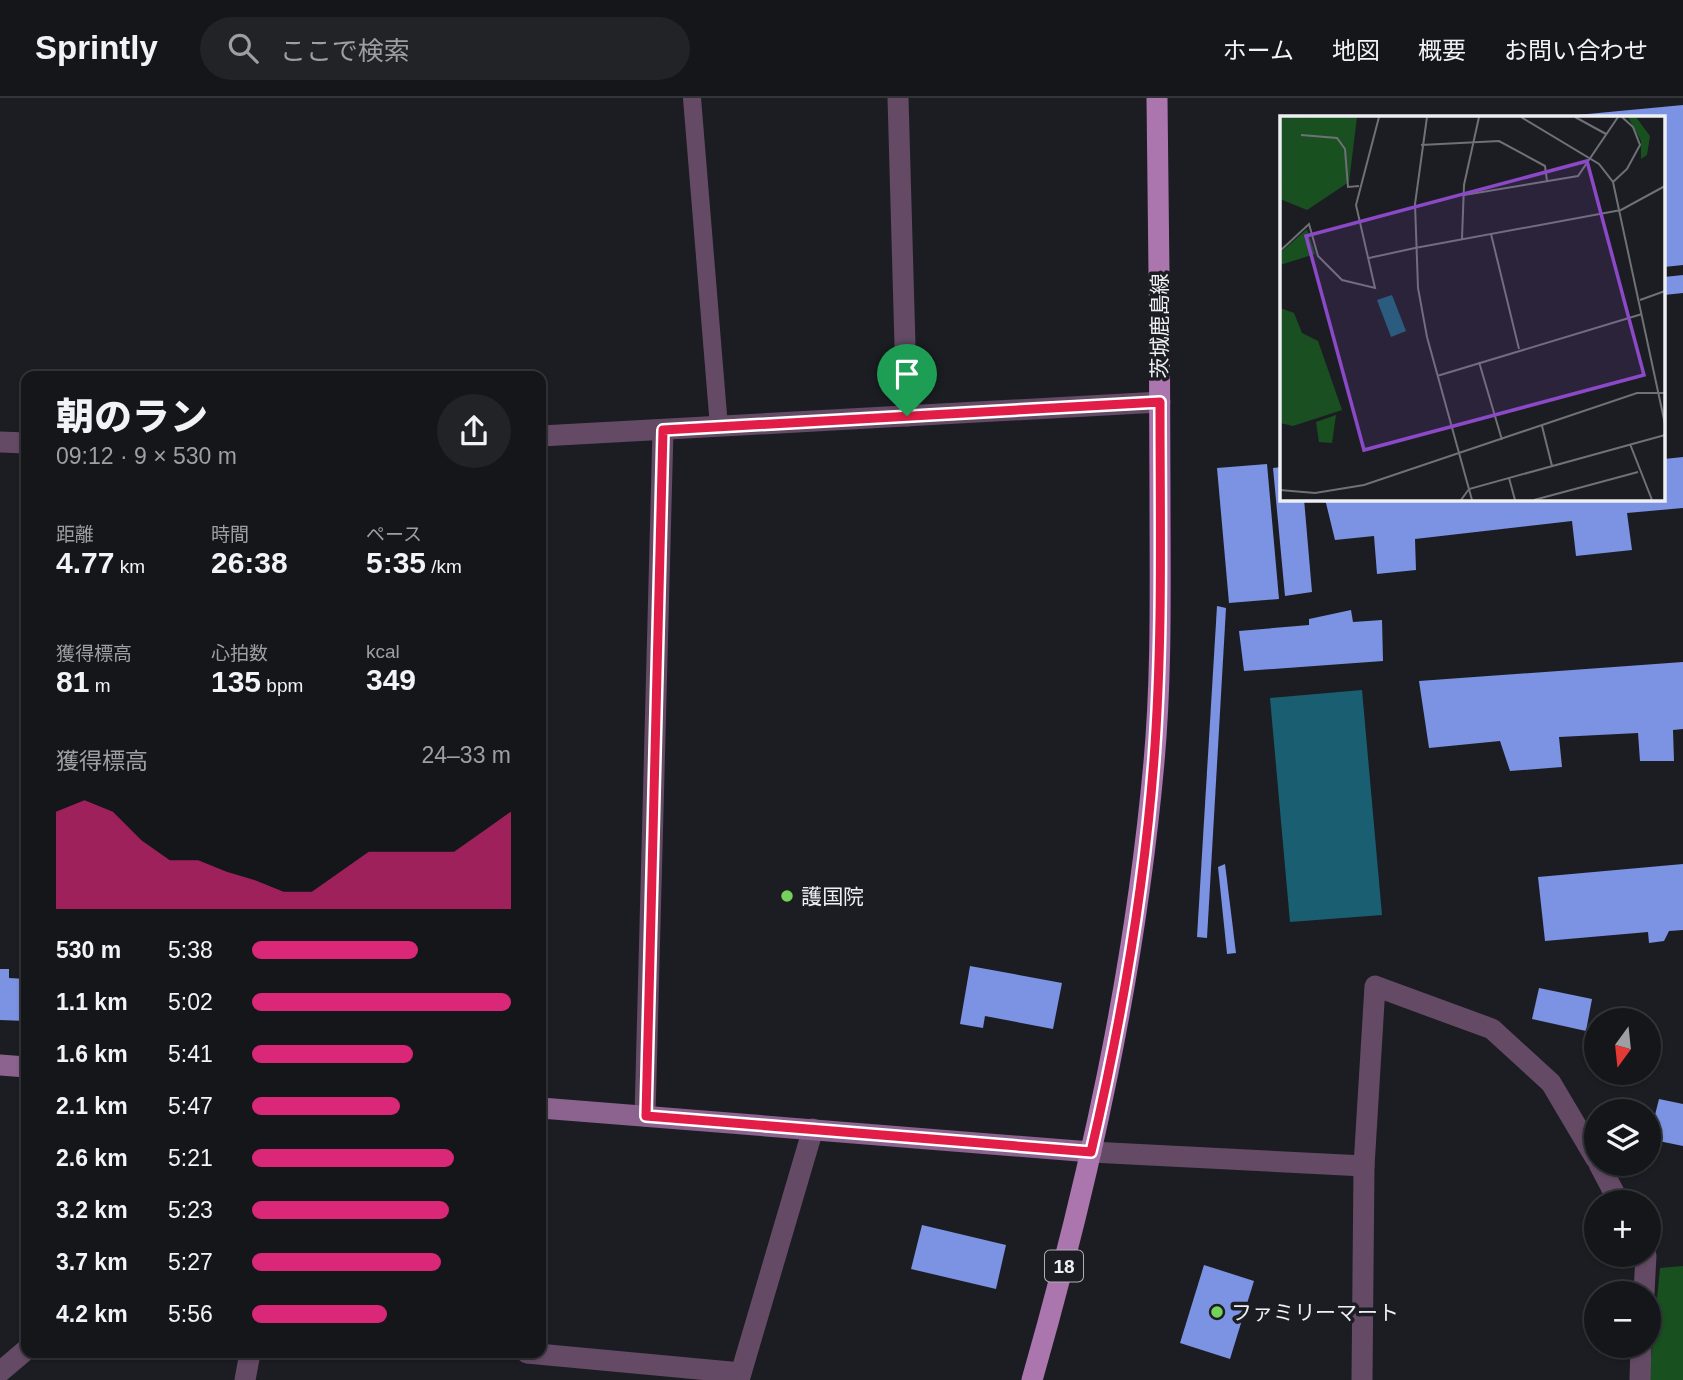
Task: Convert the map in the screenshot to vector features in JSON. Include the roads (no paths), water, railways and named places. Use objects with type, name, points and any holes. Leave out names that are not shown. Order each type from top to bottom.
[{"type":"main road","name":"茨城鹿島線","points":[[1032,1380],[1062,1273],[1091,1152],[1125,984],[1143,863],[1154,758],[1160,634],[1157,98]]},
{"type":"main road","points":[[0,1065],[21,1067]]},
{"type":"main road","points":[[546,1108],[1091,1152]]},
{"type":"street","points":[[898,98],[907,416]]},
{"type":"street","points":[[546,436],[1160,402]]},
{"type":"street","points":[[646,1116],[663,430]]},
{"type":"street","points":[[0,442],[21,443]]},
{"type":"street","points":[[1362,1380],[1364,1166],[1375,986],[1492,1029],[1551,1083],[1584,1139]]},
{"type":"street","points":[[546,1355],[740,1376],[813,1129]]},
{"type":"street","points":[[1091,1152],[1364,1166]]},
{"type":"street","points":[[0,1372],[21,1354]]},
{"type":"street","points":[[244,1380],[249,1358]]},
{"type":"street","points":[[1640,1380],[1641,1358]]},
{"type":"lane","points":[[692,98],[719,426]]},
{"type":"water","points":[[1362,690],[1382,915],[1290,922],[1270,698]]},
{"type":"place","name":"護国院","points":[[787,896]]},
{"type":"place","name":"ファミリーマート","points":[[1217,1312]]}]
